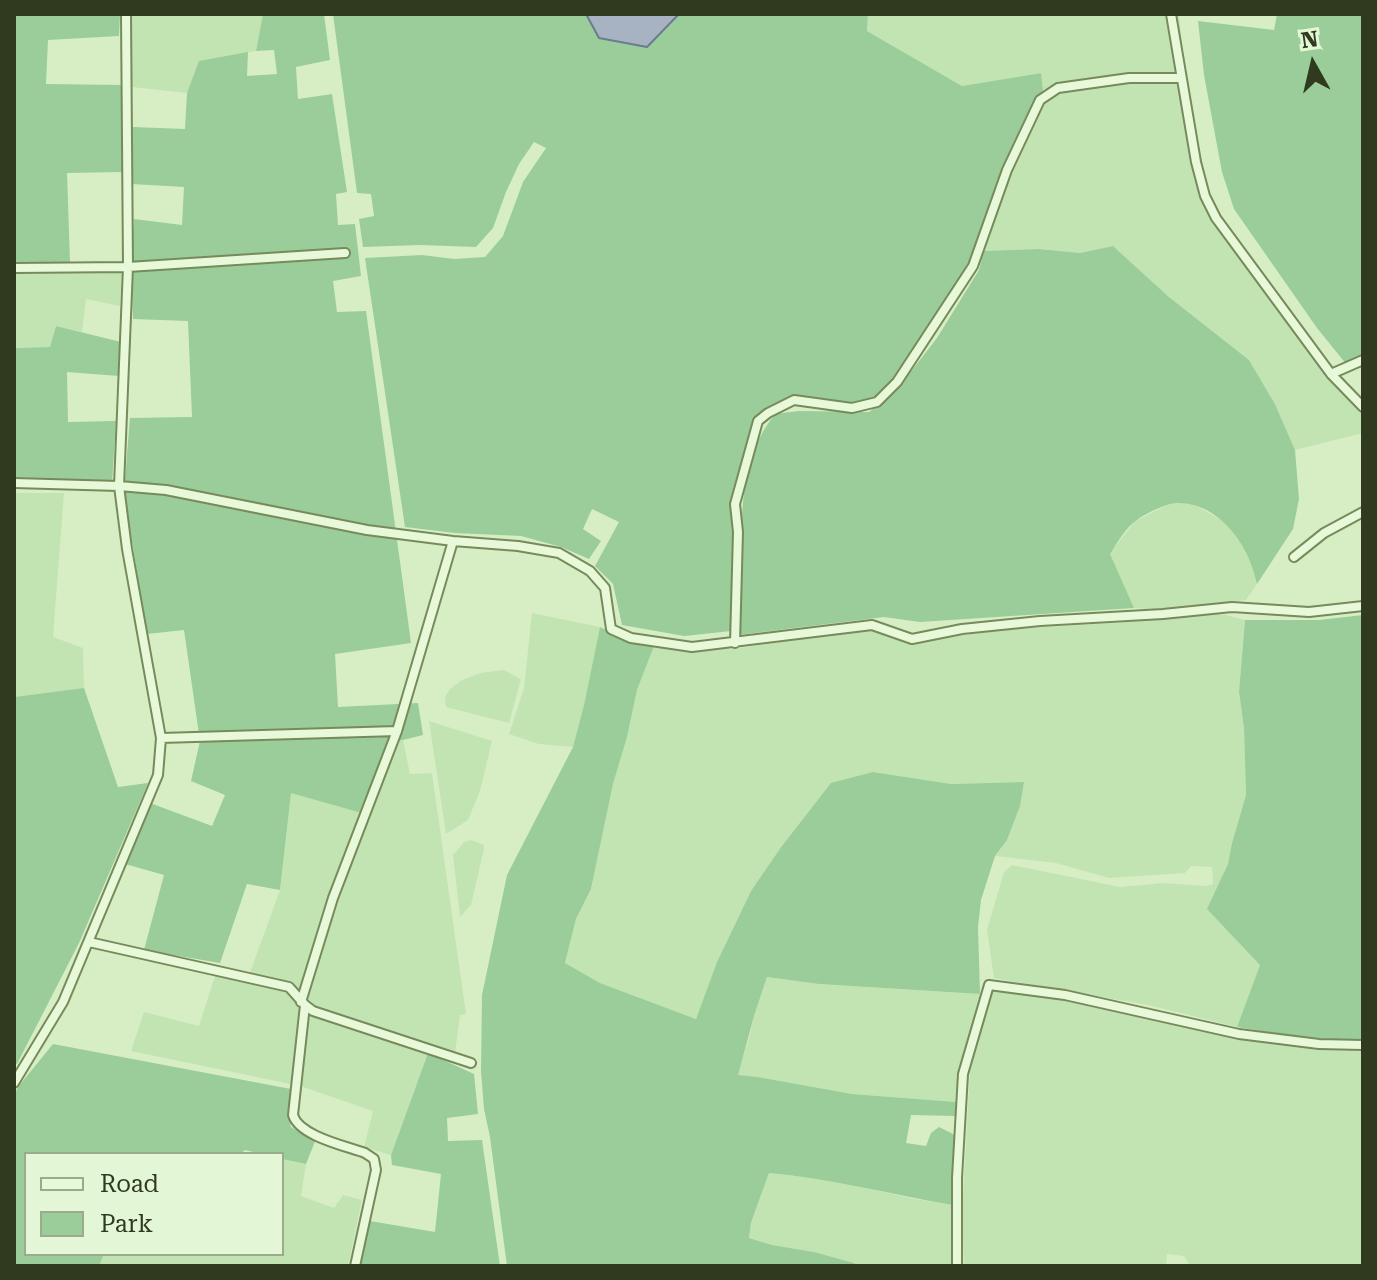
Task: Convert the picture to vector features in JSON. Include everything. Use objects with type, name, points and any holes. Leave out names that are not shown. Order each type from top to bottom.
[{"type":"street","points":[[14,1083],[17,1070],[63,1002],[158,775],[161,738],[127,549],[119,486],[128,267],[126,14]]},
{"type":"street","points":[[1171,14],[1196,162],[1205,196],[1216,218],[1331,374],[1363,407]]},
{"type":"street","points":[[735,643],[738,532],[735,504],[758,421],[794,400],[852,408],[877,402],[897,382],[973,266],[1007,170],[1040,100],[1058,88],[1129,78],[1181,78]]},
{"type":"street","points":[[14,268],[128,267],[345,253]]},
{"type":"street","points":[[1331,374],[1363,360]]},
{"type":"street","points":[[14,483],[166,490],[367,530],[559,553],[590,571],[605,588],[611,629],[631,638],[692,647],[872,625],[912,639],[962,629],[1040,621],[1232,607],[1309,612],[1363,606]]},
{"type":"street","points":[[1294,557],[1324,533],[1363,512]]},
{"type":"street","points":[[355,1266],[376,1170],[374,1159],[305,1131],[295,1123],[293,1115],[303,1003],[333,898],[397,731],[453,541]]},
{"type":"street","points":[[161,738],[397,731]]},
{"type":"street","points":[[89,942],[289,987],[313,1011],[471,1063]]},
{"type":"street","points":[[957,1266],[957,1178],[963,1074],[989,985],[1065,995],[1239,1034],[1319,1044],[1363,1045]]},
{"type":"green space","points":[[14,14],[120,14],[119,36],[48,40],[46,84],[122,85],[122,172],[67,173],[70,262],[14,262]]},
{"type":"green space","points":[[131,14],[263,14],[256,51],[200,61],[187,93],[132,87]]},
{"type":"green space","points":[[263,14],[324,14],[330,60],[296,67],[298,99],[332,94],[347,192],[336,194],[338,225],[355,224],[361,276],[333,281],[337,312],[366,311],[411,643],[335,654],[338,707],[418,703],[423,735],[389,741],[362,813],[291,793],[280,890],[247,884],[220,963],[144,950],[164,875],[125,864],[150,803],[212,826],[225,795],[191,781],[200,741],[184,630],[147,634],[124,492],[130,418],[192,417],[188,321],[133,319],[131,272],[134,219],[182,225],[184,187],[131,184],[133,127],[185,129],[187,93],[199,61],[248,52],[247,76],[277,74],[274,50],[256,51]]},
{"type":"green space","points":[[333,14],[586,14],[599,38],[647,47],[679,14],[868,14],[867,31],[962,86],[1041,73],[1043,90],[1019,131],[971,265],[893,381],[875,397],[856,404],[806,397],[784,399],[755,419],[731,498],[735,592],[731,631],[684,636],[622,625],[613,584],[595,566],[619,522],[592,509],[583,529],[601,541],[589,559],[521,536],[405,527],[365,258],[422,255],[454,259],[485,257],[503,236],[523,182],[546,148],[534,142],[519,164],[493,228],[476,247],[363,247],[359,219],[374,216],[371,194],[357,193]]},
{"type":"green space","points":[[868,14],[1179,14],[1185,73],[1080,82],[1043,90],[1041,73],[962,86],[867,31]]},
{"type":"green space","points":[[1277,14],[1363,14],[1363,363],[1351,370],[1317,328],[1234,209],[1222,172],[1204,75],[1198,21],[1274,30]]},
{"type":"green space","points":[[1125,81],[1188,85],[1194,127],[1211,199],[1225,229],[1363,410],[1363,433],[1295,450],[1275,404],[1249,360],[1169,297],[1113,246],[1080,253],[1039,249],[984,251],[991,223],[1028,128],[1043,101],[1061,92]]},
{"type":"green space","points":[[1113,246],[1169,297],[1249,360],[1275,404],[1295,450],[1299,499],[1293,529],[1257,584],[1240,542],[1219,518],[1192,504],[1176,503],[1156,509],[1133,523],[1110,554],[1134,608],[920,622],[884,617],[738,635],[744,492],[760,438],[775,414],[799,411],[869,412],[895,392],[937,338],[979,270],[984,251],[1039,249],[1080,253]]},
{"type":"green space","points":[[122,271],[120,306],[86,299],[82,332],[56,326],[50,347],[14,348],[14,272]]},
{"type":"green space","points":[[56,326],[121,342],[119,376],[67,372],[68,422],[116,421],[112,483],[14,480],[14,348],[50,347]]},
{"type":"green space","points":[[14,493],[64,493],[53,637],[83,648],[84,688],[14,697]]},
{"type":"green space","points":[[1173,502],[1193,504],[1225,522],[1254,567],[1257,584],[1246,600],[1158,610],[1134,608],[1109,554],[1135,521]]},
{"type":"green space","points":[[532,613],[600,627],[573,747],[539,744],[509,734],[524,688]]},
{"type":"green space","points":[[1208,613],[1245,620],[1239,692],[1244,728],[1246,795],[1219,886],[1260,965],[1237,1027],[1148,1005],[994,978],[987,930],[1004,872],[1012,865],[1120,887],[1163,883],[1213,884],[1212,867],[1191,866],[1185,873],[1109,878],[1056,863],[995,856],[1007,840],[1020,806],[1023,782],[951,784],[873,772],[751,891],[717,962],[696,1019],[600,983],[565,963],[576,919],[591,889],[637,690],[654,646],[690,650],[733,649],[870,629],[908,642],[1012,629],[1132,622]]},
{"type":"green space","points":[[1363,615],[1363,1041],[1306,1038],[1237,1027],[1260,965],[1207,909],[1228,864],[1246,795],[1244,728],[1239,692],[1245,620],[1319,620]]},
{"type":"green space","points":[[600,627],[622,638],[654,646],[637,690],[591,889],[576,919],[565,963],[600,983],[696,1019],[717,962],[751,891],[831,783],[873,772],[951,784],[1024,782],[1020,806],[1007,840],[995,856],[981,900],[978,927],[980,994],[819,984],[767,977],[738,1075],[852,1094],[956,1102],[955,1116],[911,1115],[906,1143],[926,1146],[931,1133],[939,1127],[957,1136],[953,1205],[769,1173],[751,1223],[749,1238],[814,1252],[857,1266],[507,1266],[484,1109],[482,995],[507,875],[573,747]]},
{"type":"green space","points":[[504,670],[521,679],[509,723],[446,707],[445,697],[462,680],[480,673]]},
{"type":"green space","points":[[84,688],[118,787],[148,783],[79,943],[17,1064],[14,1063],[14,697]]},
{"type":"green space","points":[[429,721],[492,741],[480,791],[468,820],[446,834]]},
{"type":"green space","points":[[403,740],[410,774],[432,773],[466,1014],[460,1015],[455,1053],[428,1045],[428,1053],[391,1155],[364,1147],[373,1111],[300,1086],[131,1051],[144,1012],[199,1026],[215,976],[247,981],[280,890],[291,792],[389,741]]},
{"type":"green space","points":[[471,840],[484,845],[484,849],[471,905],[460,917],[453,855],[464,842]]},
{"type":"green space","points":[[767,977],[819,984],[980,994],[963,1057],[956,1102],[852,1094],[737,1075]]},
{"type":"green space","points":[[992,989],[1068,1000],[1238,1039],[1363,1050],[1363,1266],[1190,1266],[1184,1256],[1167,1254],[1166,1266],[964,1266],[962,1212],[970,1071]]},
{"type":"green space","points":[[53,1044],[291,1089],[291,1127],[316,1139],[306,1164],[284,1159],[284,1152],[245,1150],[24,1152],[24,1256],[103,1256],[99,1266],[14,1266],[14,1096]]},
{"type":"green space","points":[[428,1053],[474,1074],[478,1114],[447,1118],[448,1141],[482,1140],[500,1266],[360,1266],[370,1221],[435,1232],[441,1174],[392,1165],[391,1155]]},
{"type":"green space","points":[[284,1159],[306,1164],[301,1196],[334,1208],[343,1195],[362,1200],[348,1266],[99,1266],[103,1256],[284,1256]]},
{"type":"green space","points":[[769,1173],[824,1179],[953,1205],[953,1266],[857,1266],[814,1252],[749,1238]]},
{"type":"water","points":[[586,14],[679,14],[647,47],[599,38]]}]
